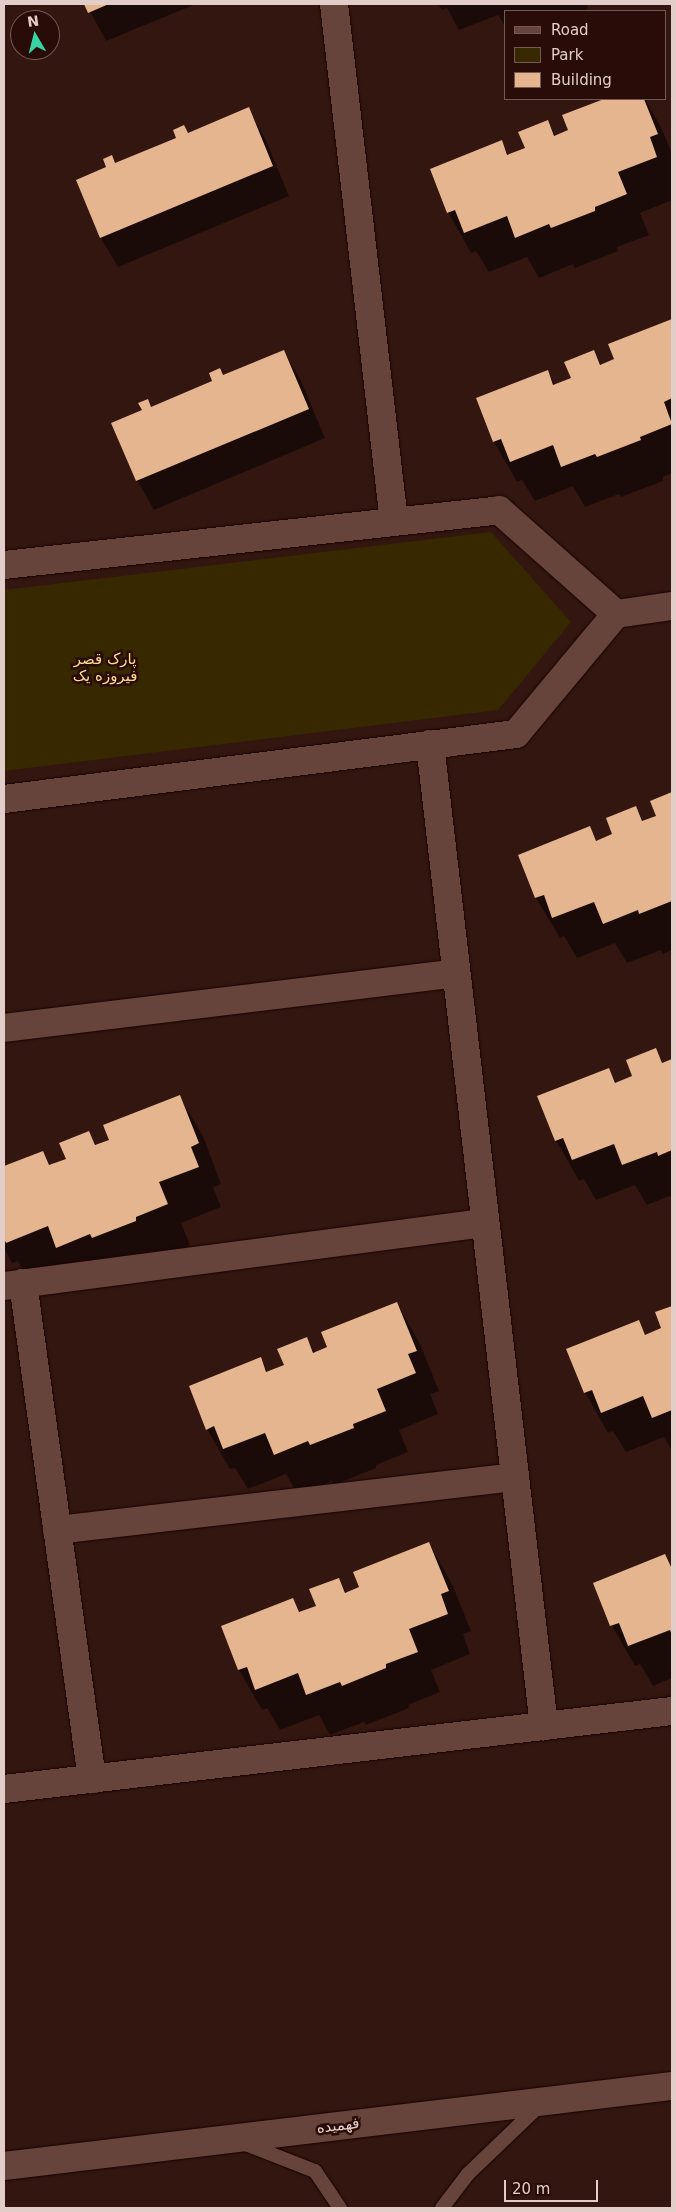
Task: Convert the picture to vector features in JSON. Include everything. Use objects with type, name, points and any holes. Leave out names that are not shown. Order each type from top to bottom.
[{"type":"street","points":[[334,4],[394,522]]},
{"type":"street","points":[[4,565],[499,510],[616,614]]},
{"type":"street","points":[[4,799],[516,734],[616,614],[672,606]]},
{"type":"street","points":[[430,744],[544,1726]]},
{"type":"street","points":[[4,1028],[456,973]]},
{"type":"street","points":[[92,1779],[57,1530],[13,1285],[486,1223]]},
{"type":"street","points":[[57,1530],[515,1477]]},
{"type":"street","points":[[4,1789],[672,1711]]},
{"type":"street","name":"فهمیده","points":[[4,2166],[672,2086]]},
{"type":"lane","points":[[442,2208],[468,2174],[545,2101]]},
{"type":"lane","points":[[233,2139],[315,2171],[340,2208]]},
{"type":"green space","name":"پارک قصر فیروزه یک","points":[[491,532],[571,622],[498,710],[4,771],[4,590]]},
{"type":"building","points":[[84,4],[109,4],[88,13]]},
{"type":"building","points":[[601,100],[644,100],[658,134],[650,137],[657,157],[618,172],[627,194],[595,207],[595,211],[551,228],[549,224],[515,238],[507,216],[464,233],[455,210],[447,213],[430,169],[502,140],[507,155],[525,148],[518,132],[548,120],[554,136],[568,130],[562,115]]},
{"type":"building","points":[[249,107],[273,166],[100,238],[76,180],[106,167],[103,159],[112,155],[115,163],[176,138],[173,130],[184,125],[188,133]]},
{"type":"building","points":[[672,319],[672,398],[664,402],[672,424],[640,437],[641,440],[597,457],[595,454],[561,467],[553,445],[510,462],[501,439],[493,442],[476,398],[548,370],[553,385],[571,378],[564,362],[594,350],[600,365],[614,359],[608,344]]},
{"type":"building","points":[[284,350],[309,409],[136,481],[111,423],[142,410],[138,403],[148,399],[151,407],[212,381],[209,373],[220,368],[223,375]]},
{"type":"building","points":[[672,792],[672,901],[639,914],[638,910],[603,924],[594,902],[552,918],[544,895],[535,898],[518,855],[590,826],[596,841],[612,834],[606,818],[636,806],[642,821],[656,816],[650,801]]},
{"type":"building","points":[[656,1048],[662,1063],[672,1059],[672,1150],[658,1156],[657,1152],[622,1165],[614,1144],[572,1160],[563,1138],[555,1141],[537,1096],[609,1068],[615,1083],[632,1076],[626,1060]]},
{"type":"building","points":[[180,1095],[199,1143],[191,1147],[199,1167],[159,1182],[168,1204],[136,1217],[136,1221],[92,1238],[90,1234],[56,1248],[48,1226],[6,1243],[4,1238],[4,1166],[43,1151],[49,1165],[66,1159],[59,1143],[89,1131],[95,1145],[109,1140],[103,1125]]},
{"type":"building","points":[[397,1302],[417,1351],[408,1354],[416,1373],[377,1389],[386,1411],[353,1424],[354,1428],[310,1445],[308,1441],[274,1455],[265,1433],[223,1449],[214,1426],[206,1430],[189,1386],[261,1357],[266,1372],[284,1365],[277,1349],[307,1337],[313,1353],[327,1347],[321,1332]]},
{"type":"building","points":[[672,1306],[672,1410],[652,1418],[643,1396],[601,1413],[592,1390],[584,1393],[566,1349],[639,1320],[645,1335],[661,1328],[655,1312]]},
{"type":"building","points":[[429,1542],[449,1591],[441,1594],[448,1614],[409,1629],[418,1652],[386,1664],[386,1668],[342,1686],[340,1682],[306,1695],[298,1673],[255,1690],[247,1667],[238,1670],[221,1626],[293,1598],[299,1612],[316,1606],[309,1589],[339,1578],[345,1593],[359,1587],[353,1572]]},
{"type":"building","points":[[665,1554],[672,1569],[672,1635],[670,1630],[628,1646],[619,1623],[610,1626],[593,1583]]}]
